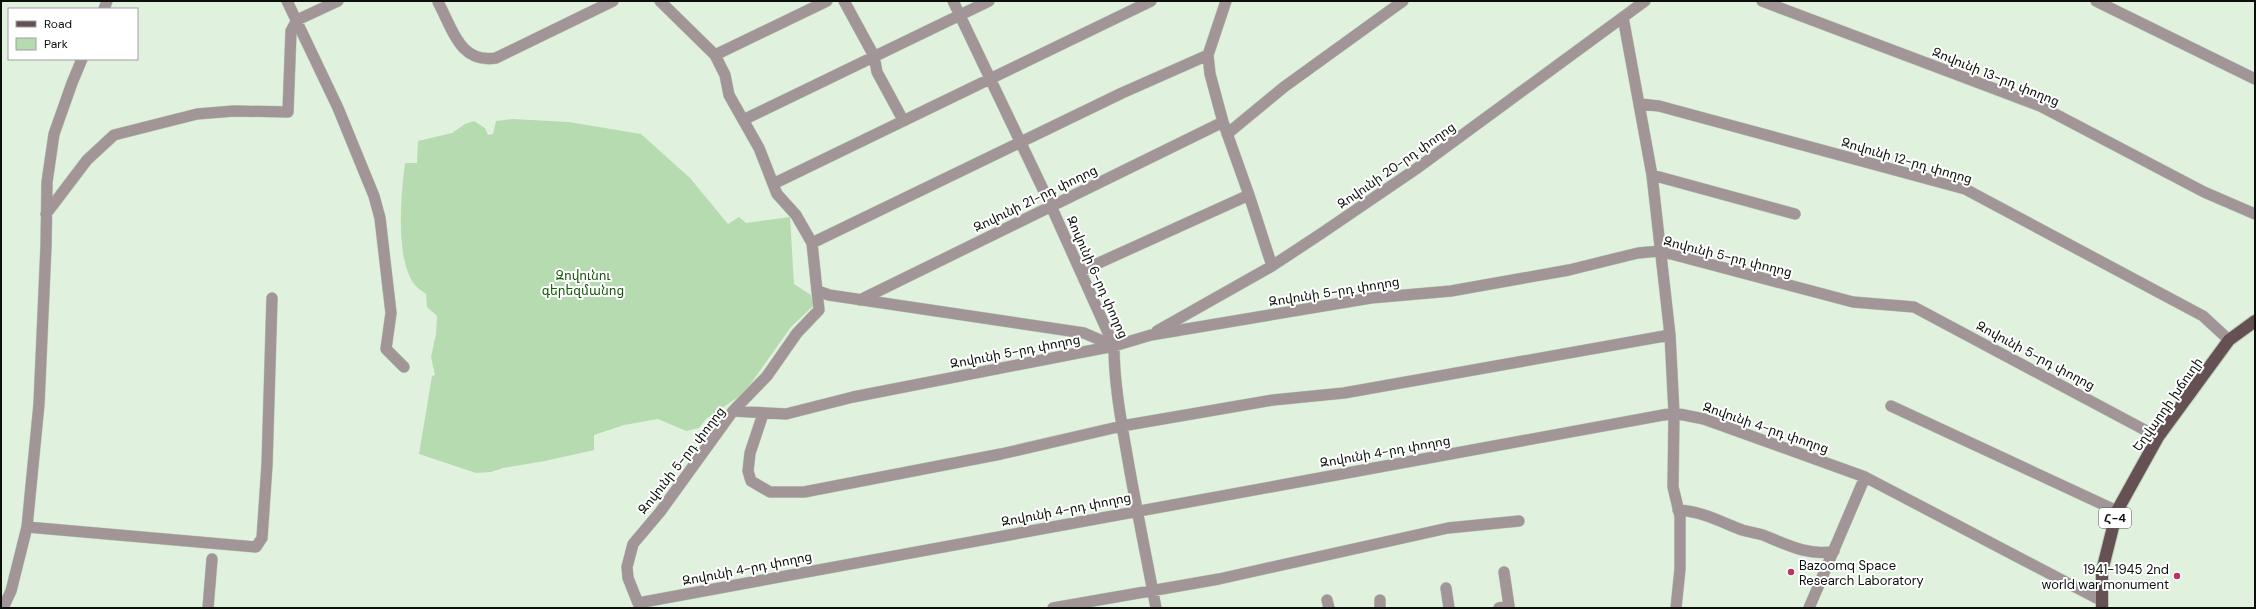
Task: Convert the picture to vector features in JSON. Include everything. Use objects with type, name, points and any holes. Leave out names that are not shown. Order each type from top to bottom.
[{"type":"main road","name":"Եղվարդի խճուղի","points":[[2102,605],[2102,571],[2117,511],[2158,437],[2228,340],[2255,321]]},
{"type":"street","points":[[287,1],[338,108],[374,196],[380,218],[391,313],[386,349],[404,367]]},
{"type":"street","points":[[46,214],[87,160],[114,135],[197,114],[234,111],[288,112],[291,31],[297,20],[338,1]]},
{"type":"street","points":[[438,2],[459,43],[472,56],[485,60],[496,58],[613,1]]},
{"type":"street","points":[[660,1],[715,55],[725,75],[729,95],[759,148],[777,194],[796,215],[812,243],[819,310],[797,333],[767,376],[733,411]]},
{"type":"street","points":[[715,55],[827,1]]},
{"type":"street","points":[[844,1],[874,56],[877,72],[903,120]]},
{"type":"street","name":"Զովունի 6-րդ փողոց","points":[[953,1],[1051,206],[1114,346],[1114,368],[1122,426],[1136,510],[1156,608]]},
{"type":"street","points":[[743,120],[989,1]]},
{"type":"street","points":[[773,184],[1151,1]]},
{"type":"street","points":[[1226,1],[1208,55],[1210,74],[1223,122],[1250,195],[1272,266]]},
{"type":"street","points":[[1227,134],[1284,87],[1403,1]]},
{"type":"street","name":"Զովունի 20-րդ փողոց","points":[[1151,335],[1272,266],[1416,169],[1645,1]]},
{"type":"street","name":"Զովունի 13-րդ փողոց","points":[[1762,1],[2040,106],[2204,192],[2255,214]]},
{"type":"street","points":[[2096,1],[2255,79]]},
{"type":"street","points":[[1623,17],[1652,175],[1670,335],[1674,413],[1673,487],[1678,510],[1680,569],[1676,608]]},
{"type":"street","points":[[812,243],[1020,142],[1208,55]]},
{"type":"street","points":[[3,608],[11,591],[27,528],[39,404],[46,182],[54,134],[82,60]]},
{"type":"street","name":"Զովունի 12-րդ փողոց","points":[[1640,104],[1659,106],[1965,189],[2203,316],[2228,340]]},
{"type":"street","name":"Զովունի 21-րդ փողոց","points":[[860,300],[1223,122]]},
{"type":"street","points":[[1652,175],[1795,214]]},
{"type":"street","points":[[1081,272],[1250,195]]},
{"type":"street","name":"Զովունի 5-րդ փողոց","points":[[638,605],[628,578],[627,567],[633,544],[660,512],[733,411],[763,414],[786,414],[853,397],[1114,346],[1151,335],[1371,298],[1451,292],[1569,270],[1638,253],[1660,251],[1852,302],[1914,307],[2158,437]]},
{"type":"street","points":[[818,291],[829,295],[860,300],[1084,333],[1114,346]]},
{"type":"street","points":[[27,528],[256,547],[262,538],[265,494],[272,298]]},
{"type":"street","points":[[763,414],[750,453],[748,471],[751,481],[770,492],[804,492],[1000,454],[1122,426],[1273,400],[1344,393],[1670,335]]},
{"type":"street","points":[[1891,406],[2117,511]]},
{"type":"street","name":"Զովունի 4-րդ փողոց","points":[[638,605],[1136,510],[1674,413],[1704,419],[1865,477],[2102,605]]},
{"type":"street","points":[[1809,608],[1865,477]]},
{"type":"street","points":[[1678,510],[1690,510],[1802,550],[1825,553],[1834,551]]},
{"type":"street","points":[[1053,608],[1219,579],[1448,528],[1519,521]]},
{"type":"street","points":[[208,608],[212,559]]},
{"type":"street","points":[[1499,608],[1509,606],[1504,572]]},
{"type":"street","points":[[1446,588],[1449,608]]},
{"type":"green space","name":"Զովունու գերեզմանոց","points":[[513,119],[569,122],[641,134],[690,178],[728,224],[739,217],[746,223],[790,217],[794,284],[811,295],[813,306],[791,327],[744,393],[706,419],[699,428],[686,431],[658,419],[624,425],[594,435],[594,450],[545,461],[503,468],[491,472],[476,473],[419,454],[432,376],[435,375],[431,357],[436,334],[437,316],[427,307],[426,294],[414,284],[408,272],[404,258],[401,208],[405,163],[417,163],[418,141],[452,133],[465,124],[474,121],[485,128],[488,135],[493,134],[496,121]]},
{"type":"place","name":"Bazoomq Space Research Laboratory","points":[[1791,572]]},
{"type":"place","name":"1941-1945 2nd world war monument","points":[[2177,576]]}]
